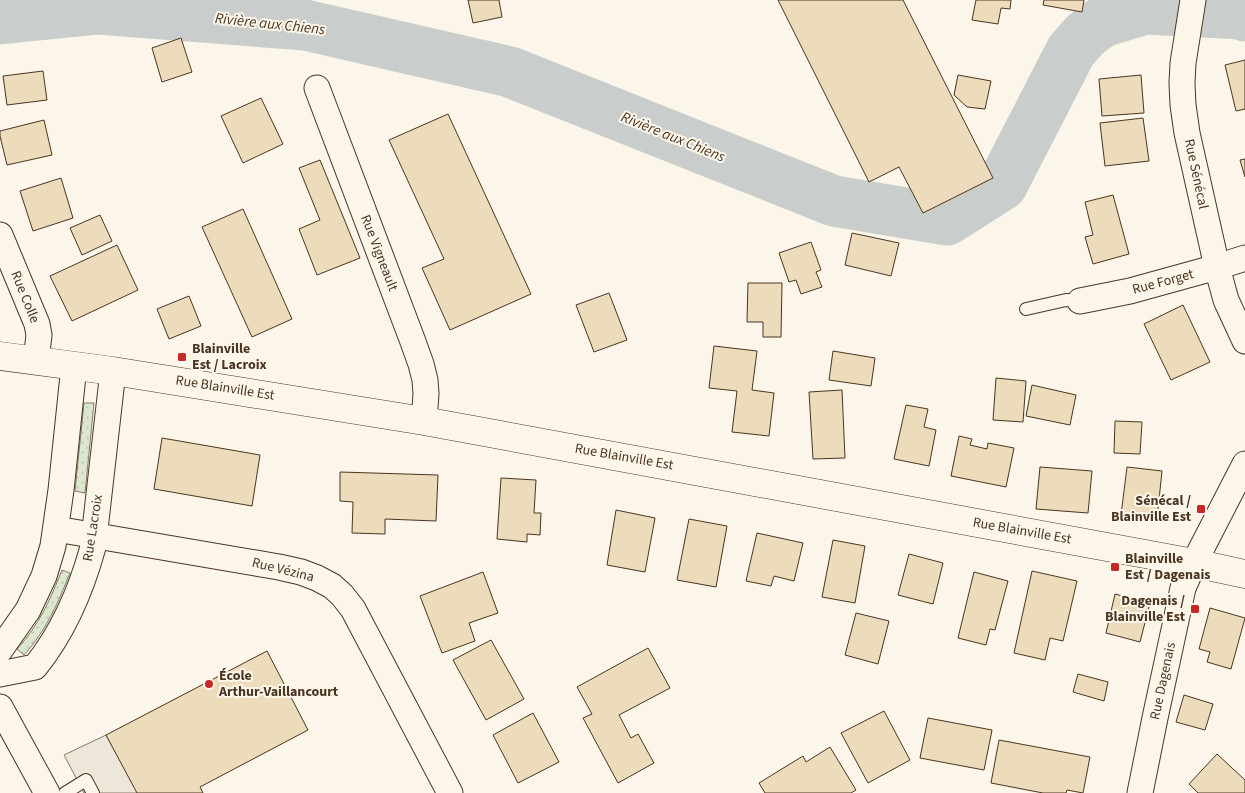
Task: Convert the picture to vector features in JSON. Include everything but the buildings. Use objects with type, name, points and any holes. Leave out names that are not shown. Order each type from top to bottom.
[{"type":"street","name":"Rue Sénécal","points":[[1193,0],[1183,63],[1182,83],[1187,133],[1226,300],[1245,341]]},
{"type":"street","name":"Rue Vigneault","points":[[316,88],[421,364],[426,389],[424,421]]},
{"type":"street","name":"Rue Colle","points":[[0,235],[37,324],[39,335],[36,361]]},
{"type":"street","name":"Rue Forget","points":[[1080,300],[1130,291],[1245,258]]},
{"type":"street","name":"Rue Blainville Est","points":[[0,356],[113,371],[424,421],[1245,574]]},
{"type":"street","points":[[0,650],[28,610],[36,594],[53,546],[74,366]]},
{"type":"street","name":"Rue Lacroix","points":[[0,674],[35,667],[67,619],[79,592],[91,556],[113,371]]},
{"type":"street","name":"Rue Dagenais","points":[[1140,793],[1183,588],[1245,464]]},
{"type":"street","name":"Rue Vézina","points":[[56,529],[279,566],[317,578],[332,586],[353,609],[450,793]]},
{"type":"street","points":[[0,707],[47,793]]},
{"type":"lane","points":[[1026,309],[1066,300],[1080,300]]},
{"type":"lane","points":[[65,793],[86,780],[93,793]]},
{"type":"green space","points":[[84,403],[94,403],[85,493],[75,491]]},
{"type":"green space","points":[[62,570],[70,573],[61,595],[39,636],[24,655],[17,649],[32,631],[43,612]]},
{"type":"shaded area","points":[[106,735],[138,793],[84,793],[64,755]]},
{"type":"waterway","name":"Rivière aux Chiens","points":[[0,19],[98,9],[305,25],[510,72],[834,201],[947,220],[1002,185],[1071,51],[1085,35],[1102,22],[1145,9],[1242,14],[1245,16]]},
{"type":"place","name":"Blainville Est / Lacroix","points":[[182,357]]},
{"type":"place","name":"Sénécal / Blainville Est","points":[[1201,509]]},
{"type":"place","name":"Blainville Est / Dagenais","points":[[1115,567]]},
{"type":"place","name":"Dagenais / Blainville Est","points":[[1195,609]]},
{"type":"place","name":"École Arthur-Vaillancourt","points":[[209,684]]}]
